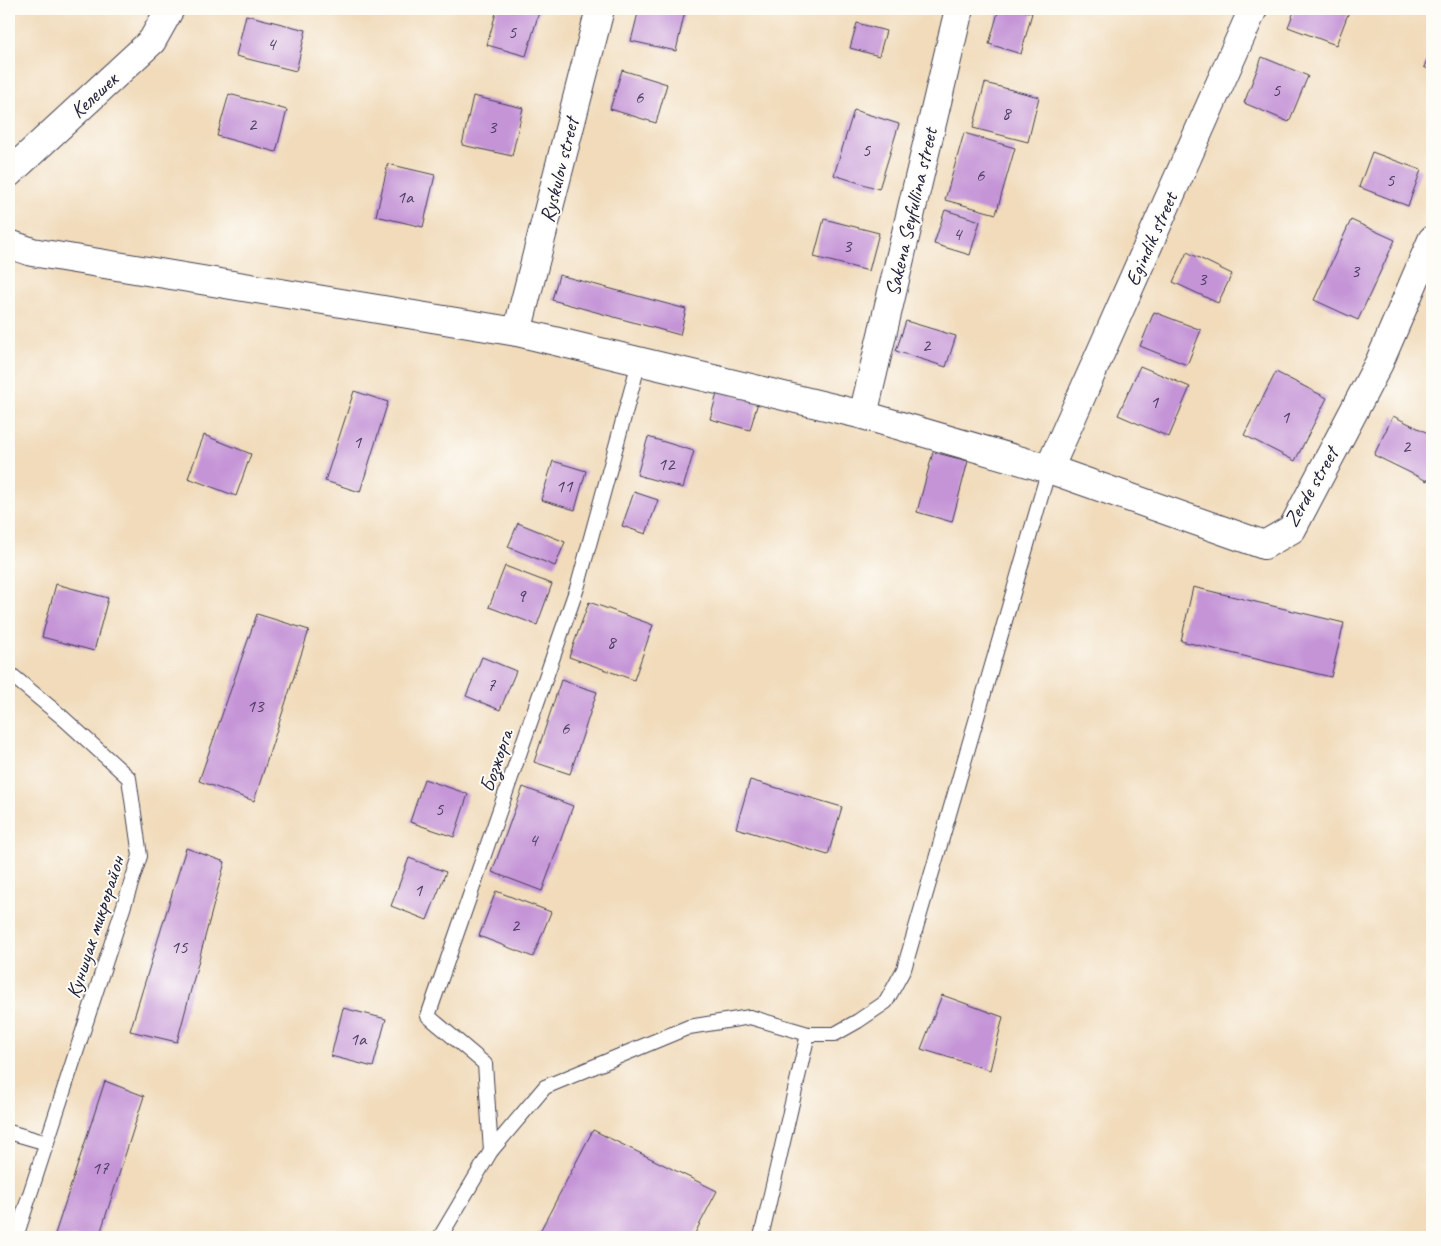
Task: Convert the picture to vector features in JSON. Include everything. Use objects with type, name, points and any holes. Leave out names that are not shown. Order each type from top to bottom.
[{"type":"street","name":"Келешек","points":[[9,173],[152,41],[170,9]]},
{"type":"street","name":"Ryskulov street","points":[[517,332],[600,9]]},
{"type":"street","name":"Sakena Seyfullina street","points":[[863,416],[959,9]]},
{"type":"street","name":"Egindik street","points":[[1049,469],[1253,9]]},
{"type":"street","name":"Zerde street","points":[[9,244],[32,252],[517,332],[863,416],[1049,469],[1264,545],[1292,529],[1379,363],[1432,240]]},
{"type":"lane","name":"Бозжорга","points":[[491,1151],[485,1064],[428,1016],[578,584],[639,362]]},
{"type":"lane","points":[[440,1237],[491,1151],[545,1087],[689,1027],[750,1017],[808,1034],[834,1034],[858,1021],[886,1002],[904,969],[1049,469]]},
{"type":"lane","name":"Куншуак микрорайон","points":[[9,673],[62,717],[129,778],[140,856],[16,1237]]},
{"type":"lane","points":[[761,1237],[808,1034]]},
{"type":"lane","points":[[9,1132],[46,1143]]},
{"type":"building","points":[[497,9],[540,9],[526,56],[487,45]]},
{"type":"building","points":[[639,9],[675,9],[685,11],[676,51],[631,41]]},
{"type":"building","points":[[999,9],[1018,9],[1032,13],[1021,54],[989,44]]},
{"type":"building","points":[[1295,9],[1350,9],[1336,45],[1288,27]]},
{"type":"building","points":[[246,15],[306,30],[296,71],[236,56]]},
{"type":"building","points":[[857,23],[886,31],[879,56],[850,48]]},
{"type":"building","points":[[1432,48],[1432,71],[1424,67]]},
{"type":"building","points":[[1262,57],[1308,76],[1289,122],[1244,103]]},
{"type":"building","points":[[622,70],[667,84],[656,123],[610,109]]},
{"type":"building","points":[[985,83],[1039,97],[1028,142],[973,128]]},
{"type":"building","points":[[229,94],[287,110],[276,152],[217,136]]},
{"type":"building","points":[[473,96],[523,108],[512,156],[462,145]]},
{"type":"building","points":[[854,110],[899,124],[879,189],[834,175]]},
{"type":"building","points":[[964,133],[1015,148],[996,214],[945,200]]},
{"type":"building","points":[[1372,152],[1421,170],[1408,206],[1359,187]]},
{"type":"building","points":[[388,164],[435,175],[423,227],[376,216]]},
{"type":"building","points":[[945,210],[980,221],[970,255],[934,244]]},
{"type":"building","points":[[824,219],[879,233],[869,271],[814,257]]},
{"type":"building","points":[[1351,220],[1395,240],[1358,320],[1314,300]]},
{"type":"building","points":[[1187,252],[1232,274],[1218,303],[1173,282]]},
{"type":"building","points":[[559,275],[686,309],[680,335],[552,300]]},
{"type":"building","points":[[1154,312],[1201,330],[1187,365],[1140,346]]},
{"type":"building","points":[[906,321],[956,336],[946,367],[896,351]]},
{"type":"building","points":[[1140,366],[1190,387],[1169,437],[1118,415]]},
{"type":"building","points":[[1276,372],[1327,398],[1295,461],[1244,435]]},
{"type":"building","points":[[718,390],[758,402],[750,430],[710,419]]},
{"type":"building","points":[[354,391],[388,402],[360,492],[325,481]]},
{"type":"building","points":[[1393,416],[1432,435],[1432,471],[1427,481],[1374,455]]},
{"type":"building","points":[[204,435],[251,454],[236,496],[188,478]]},
{"type":"building","points":[[648,437],[694,451],[683,488],[637,475]]},
{"type":"building","points":[[933,452],[968,461],[952,522],[917,512]]},
{"type":"building","points":[[553,461],[586,471],[575,510],[541,500]]},
{"type":"building","points":[[634,492],[658,500],[646,534],[622,526]]},
{"type":"building","points":[[518,523],[565,542],[555,566],[508,547]]},
{"type":"building","points":[[505,566],[552,584],[537,625],[489,607]]},
{"type":"building","points":[[56,584],[108,598],[94,651],[42,637]]},
{"type":"building","points":[[1193,587],[1344,623],[1331,677],[1181,641]]},
{"type":"building","points":[[589,602],[653,625],[634,680],[569,657]]},
{"type":"building","points":[[257,614],[309,630],[254,801],[199,781]]},
{"type":"building","points":[[482,657],[516,671],[500,710],[466,696]]},
{"type":"building","points":[[561,680],[597,692],[570,774],[534,762]]},
{"type":"building","points":[[424,779],[468,794],[454,837],[410,822]]},
{"type":"building","points":[[750,780],[842,807],[828,855],[736,828]]},
{"type":"building","points":[[523,787],[573,806],[542,891],[492,872]]},
{"type":"building","points":[[186,848],[225,862],[177,1042],[130,1031]]},
{"type":"building","points":[[409,858],[446,872],[427,920],[391,906]]},
{"type":"building","points":[[496,891],[551,912],[533,957],[479,936]]},
{"type":"building","points":[[942,995],[1003,1017],[990,1070],[921,1049]]},
{"type":"building","points":[[343,1008],[386,1019],[373,1067],[331,1056]]},
{"type":"building","points":[[105,1081],[144,1096],[99,1237],[54,1237]]},
{"type":"building","points":[[593,1130],[717,1191],[693,1237],[537,1237]]}]
